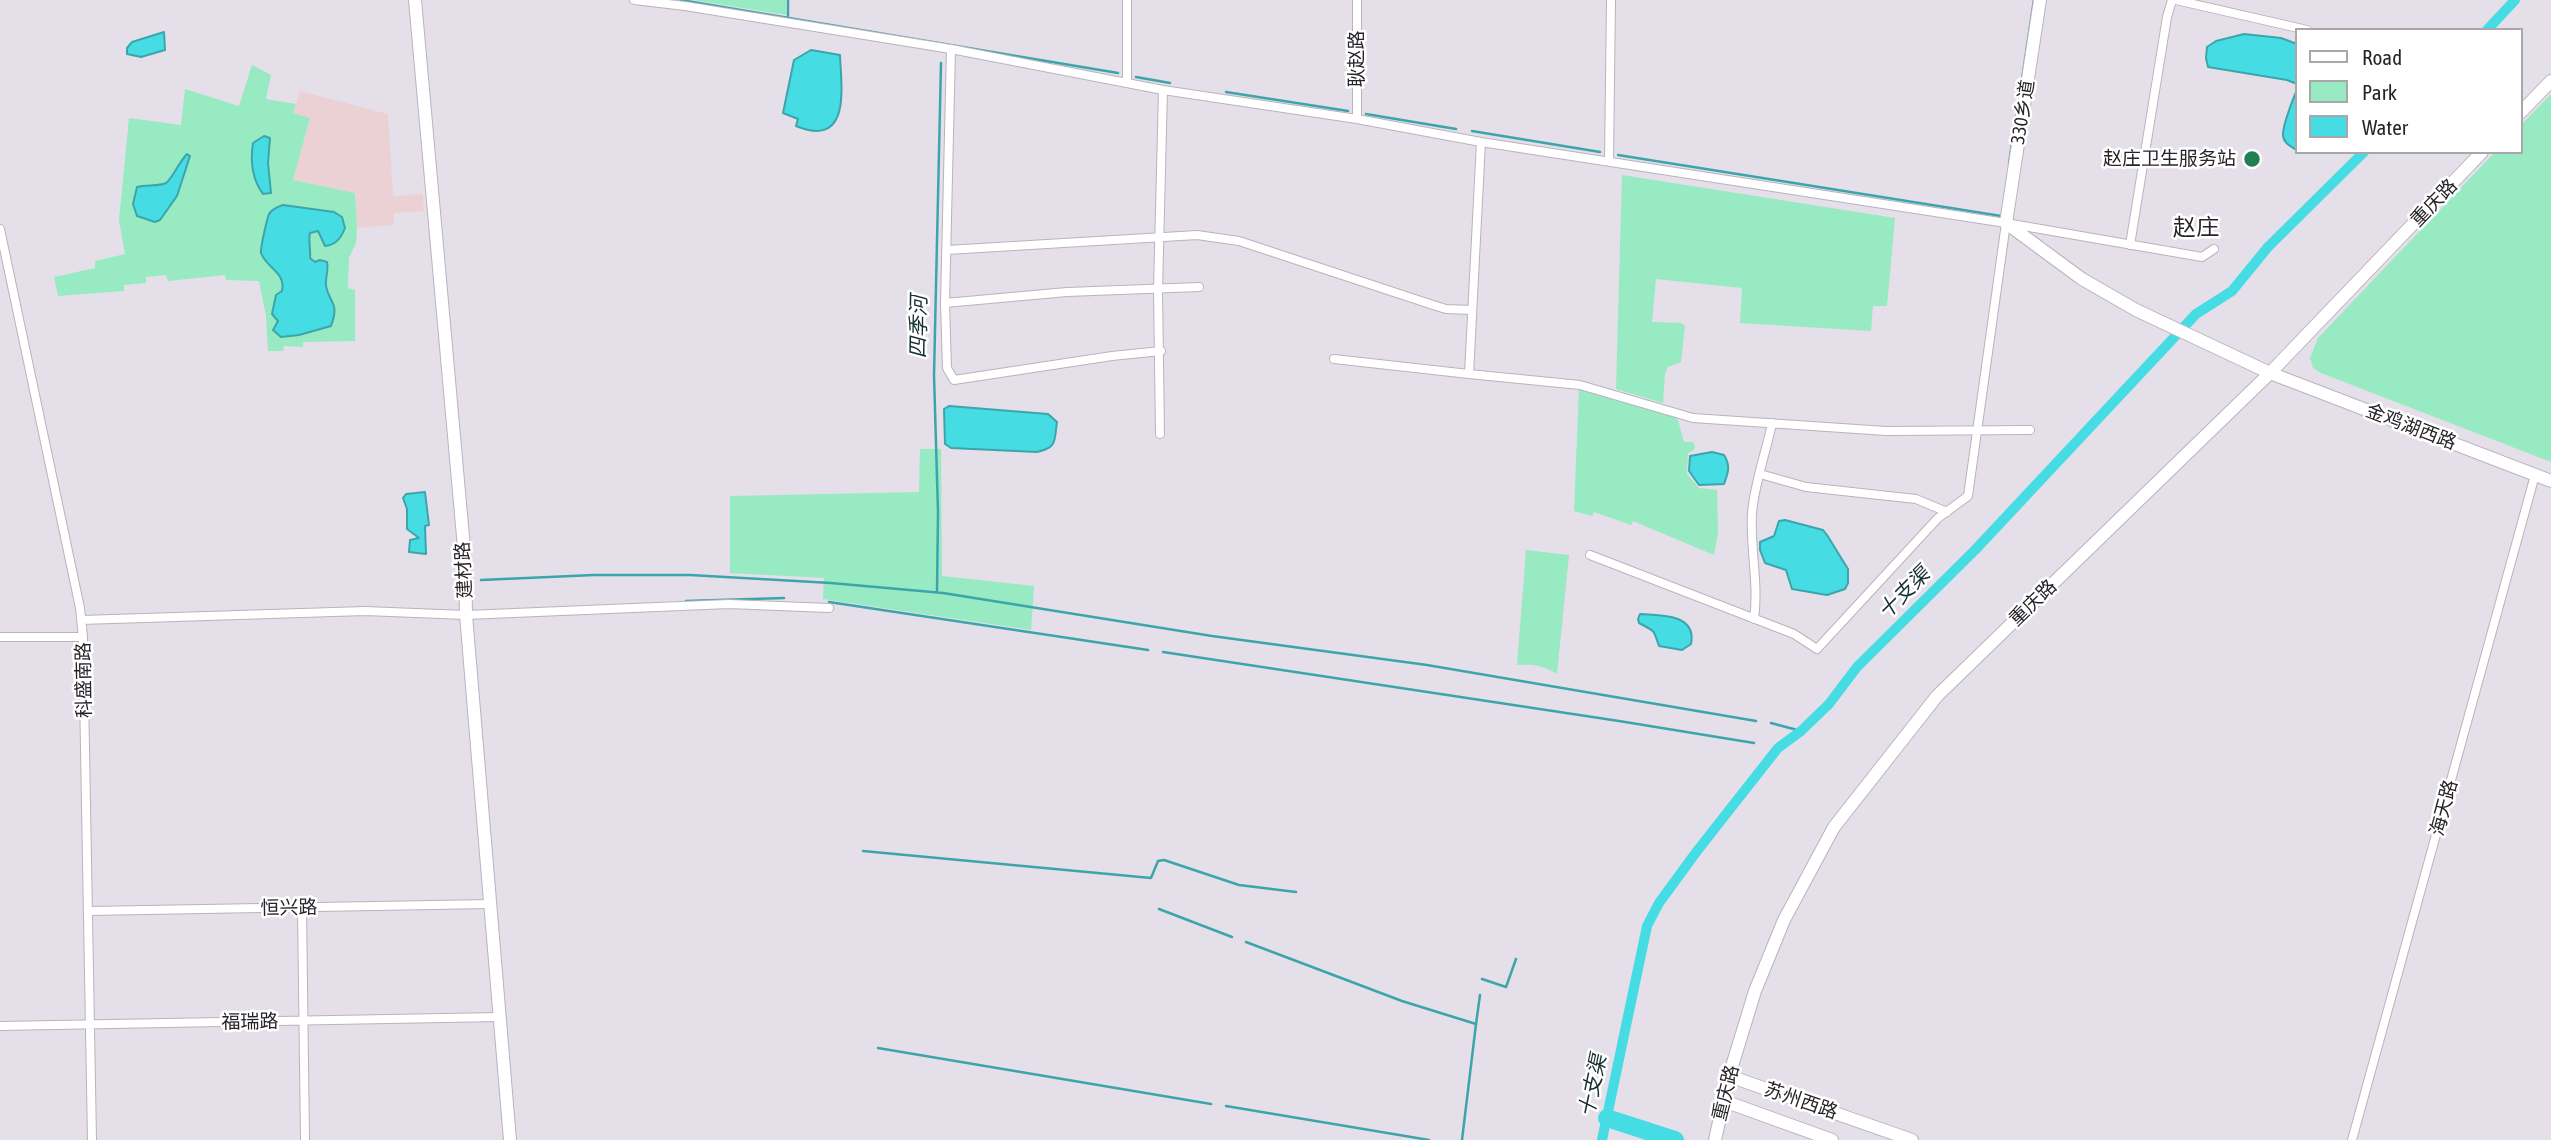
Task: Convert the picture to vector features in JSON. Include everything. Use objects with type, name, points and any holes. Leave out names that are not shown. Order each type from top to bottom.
[{"type":"street","name":"建材路","points":[[415,0],[465,559],[466,615],[510,1140]]},
{"type":"street","points":[[634,0],[951,49],[1163,90],[2006,223],[2202,257],[2214,249]]},
{"type":"street","points":[[1127,0],[1127,83]]},
{"type":"street","name":"耿赵路","points":[[1357,0],[1357,119]]},
{"type":"street","points":[[1609,161],[1611,0]]},
{"type":"street","name":"330乡道","points":[[2006,223],[2040,0]]},
{"type":"street","points":[[2130,245],[2167,17],[2174,0],[2298,28]]},
{"type":"street","points":[[951,49],[945,303],[947,368],[954,380],[1161,351]]},
{"type":"street","points":[[2523,110],[2551,81]]},
{"type":"street","points":[[1160,434],[1161,351],[1158,290],[1163,90]]},
{"type":"street","points":[[1469,373],[1482,142]]},
{"type":"street","name":"重庆路","points":[[1715,1140],[1729,1076],[1755,990],[1784,920],[1839,821],[1937,696],[2270,373],[2480,154]]},
{"type":"street","points":[[1590,555],[1794,634],[1817,649],[1938,518],[1968,496],[2006,223]]},
{"type":"street","name":"金鸡湖西路","points":[[2006,223],[2082,279],[2136,310],[2270,373],[2551,481]]},
{"type":"street","name":"科盛南路","points":[[0,229],[83,638],[92,1140]]},
{"type":"street","points":[[947,250],[1197,235],[1239,242],[1446,309],[1471,310]]},
{"type":"street","points":[[945,303],[1068,292],[1199,287]]},
{"type":"street","points":[[1334,359],[1580,385],[1693,418],[1886,431],[2030,430]]},
{"type":"street","points":[[1754,619],[1756,604],[1752,516],[1772,423]]},
{"type":"street","points":[[1760,474],[1806,488],[1916,499],[1947,512]]},
{"type":"street","name":"海天路","points":[[2352,1140],[2535,475]]},
{"type":"street","points":[[81,620],[365,611],[466,615],[729,604],[829,608]]},
{"type":"street","points":[[0,637],[83,638]]},
{"type":"street","name":"恒兴路","points":[[88,911],[490,904]]},
{"type":"street","points":[[302,908],[305,1140]]},
{"type":"street","name":"福瑞路","points":[[0,1026],[500,1017]]},
{"type":"street","name":"苏州西路","points":[[1729,1076],[1912,1140]]},
{"type":"street","name":"苏州西路","points":[[1724,1101],[1832,1140]]},
{"type":"street","points":[[1803,1130],[1813,1105]]},
{"type":"shaded area","points":[[300,91],[388,114],[393,196],[423,194],[424,211],[394,213],[394,225],[357,228],[355,193],[293,180],[310,118],[293,113]]},
{"type":"green space","points":[[693,0],[786,0],[786,15]]},
{"type":"green space","points":[[252,65],[271,75],[266,99],[296,104],[293,113],[310,118],[293,180],[355,193],[356,243],[349,258],[348,288],[355,290],[355,341],[303,342],[303,347],[284,346],[283,351],[268,351],[266,316],[259,281],[226,280],[225,275],[168,281],[166,275],[146,277],[146,283],[124,285],[124,291],[58,296],[54,277],[95,268],[95,261],[125,254],[119,220],[129,118],[181,125],[185,89],[239,106]]},
{"type":"green space","points":[[2551,94],[2551,462],[2321,373],[2313,368],[2310,358],[2318,338],[2493,154],[2523,154],[2523,123]]},
{"type":"green space","points":[[1622,175],[1895,218],[1887,306],[1873,306],[1871,331],[1740,323],[1742,288],[1656,279],[1652,322],[1681,323],[1685,326],[1681,362],[1668,367],[1665,373],[1663,403],[1616,389]]},
{"type":"green space","points":[[1579,389],[1671,414],[1678,420],[1684,442],[1693,442],[1695,446],[1694,450],[1688,453],[1687,474],[1699,488],[1717,490],[1718,532],[1714,555],[1633,521],[1631,525],[1594,512],[1592,516],[1574,511]]},
{"type":"green space","points":[[920,449],[941,449],[942,576],[1034,586],[1031,630],[823,599],[824,578],[730,573],[730,496],[919,492]]},
{"type":"green space","points":[[1526,550],[1569,555],[1557,674],[1538,666],[1517,665]]},
{"type":"water","points":[[164,32],[165,50],[141,57],[127,54],[127,48],[132,42]]},
{"type":"water","points":[[2244,34],[2281,38],[2296,44],[2296,84],[2208,67],[2207,47],[2216,41]]},
{"type":"water","points":[[811,50],[840,55],[841,82],[839,111],[835,122],[827,129],[814,131],[796,126],[798,119],[783,113],[794,60]]},
{"type":"water","points":[[2296,92],[2296,149],[2285,141],[2283,136]]},
{"type":"water","points":[[264,136],[270,138],[268,163],[271,193],[263,194],[254,176],[252,157],[253,143]]},
{"type":"water","points":[[187,154],[190,156],[177,196],[160,220],[155,222],[137,216],[133,204],[137,187],[166,183]]},
{"type":"water","points":[[283,205],[334,212],[342,217],[345,228],[338,240],[325,246],[318,231],[310,233],[309,236],[310,258],[315,262],[327,262],[326,286],[334,307],[331,326],[281,337],[273,330],[278,321],[272,314],[276,295],[282,291],[281,279],[261,250],[269,214]]},
{"type":"water","points":[[949,406],[1048,414],[1057,422],[1055,439],[1049,448],[1037,452],[951,448],[945,444],[944,409]]},
{"type":"water","points":[[1712,452],[1724,455],[1728,463],[1724,484],[1699,485],[1689,471],[1690,456]]},
{"type":"water","points":[[425,492],[429,525],[425,526],[426,554],[409,552],[410,540],[419,538],[407,529],[407,509],[403,498],[406,494]]},
{"type":"water","points":[[1785,520],[1823,530],[1848,569],[1845,589],[1827,595],[1792,589],[1786,570],[1765,563],[1760,542],[1774,536],[1779,521]]},
{"type":"water","points":[[1640,614],[1667,616],[1683,622],[1689,627],[1691,644],[1682,650],[1659,646],[1653,632],[1639,623]]},
{"type":"waterway","points":[[681,0],[1118,73]]},
{"type":"waterway","points":[[788,0],[788,18]]},
{"type":"waterway","points":[[2020,93],[2034,0]]},
{"type":"waterway","name":"十支渠","points":[[2489,28],[2515,0]]},
{"type":"waterway","name":"四季河","points":[[937,591],[934,375],[941,63]]},
{"type":"waterway","points":[[1136,77],[1170,83]]},
{"type":"waterway","points":[[1226,92],[1348,111]]},
{"type":"waterway","points":[[2009,164],[2018,103]]},
{"type":"waterway","points":[[1366,114],[1456,129]]},
{"type":"waterway","points":[[1472,131],[1600,152]]},
{"type":"waterway","name":"十支渠","points":[[1602,1140],[1647,926],[1659,903],[1697,851],[1778,748],[1801,731],[1829,704],[1857,667],[1975,550],[2196,314],[2232,291],[2268,247],[2362,154]]},
{"type":"waterway","points":[[1618,155],[2001,216]]},
{"type":"waterway","points":[[481,580],[594,575],[690,575],[943,593],[1212,636],[1427,665],[1756,721]]},
{"type":"waterway","points":[[686,601],[784,598]]},
{"type":"waterway","points":[[829,602],[1148,650]]},
{"type":"waterway","points":[[1163,652],[1754,743]]},
{"type":"waterway","points":[[1771,723],[1801,731]]},
{"type":"waterway","points":[[863,851],[1151,878],[1158,861],[1164,860],[1239,885],[1296,892]]},
{"type":"waterway","points":[[1159,909],[1232,937]]},
{"type":"waterway","points":[[1246,942],[1402,1001],[1476,1024],[1480,995]]},
{"type":"waterway","points":[[1482,979],[1506,987],[1516,959]]},
{"type":"waterway","points":[[1462,1140],[1476,1024]]},
{"type":"waterway","points":[[878,1048],[1211,1104]]},
{"type":"waterway","points":[[1226,1106],[1429,1140]]},
{"type":"waterway","points":[[1607,1118],[1675,1140]]},
{"type":"place","name":"赵庄卫生服务站","points":[[2252,159]]},
{"type":"district","name":"赵庄","points":[[2196,228]]}]
